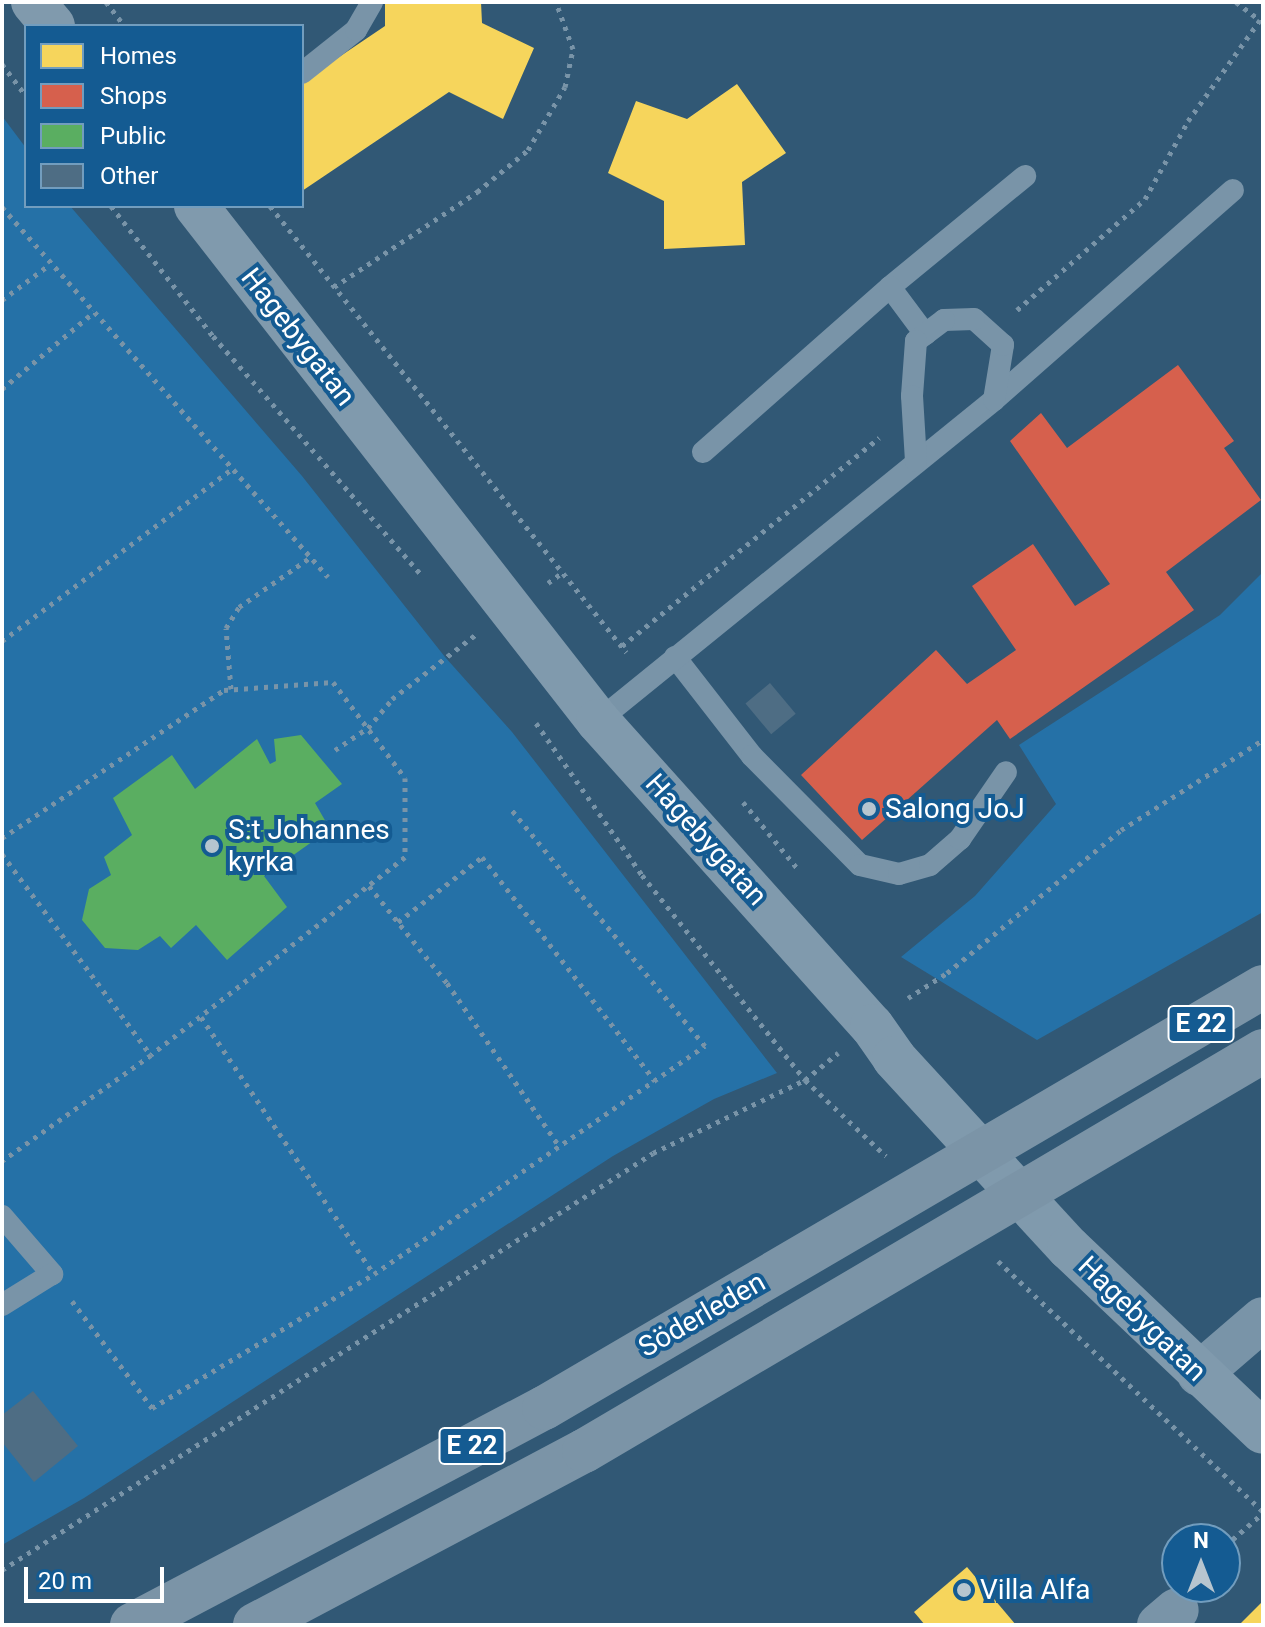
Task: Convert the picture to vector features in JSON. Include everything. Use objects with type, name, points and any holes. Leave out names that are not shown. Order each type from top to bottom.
[{"type":"highway","name":"Söderleden","points":[[132,1625],[544,1408],[1263,987]]},
{"type":"highway","name":"Söderleden","points":[[255,1625],[584,1451],[1263,1051]]},
{"type":"street","points":[[33,2],[51,24]]},
{"type":"street","name":"Hagebygatan","points":[[198,208],[598,721],[895,1024],[1069,1248],[1263,1432]]},
{"type":"street","points":[[1199,1374],[1263,1319]]},
{"type":"lane","points":[[304,71],[356,30],[372,2]]},
{"type":"lane","points":[[703,452],[890,287],[1025,176]]},
{"type":"lane","points":[[598,721],[994,400],[1233,190]]},
{"type":"lane","points":[[890,287],[925,334]]},
{"type":"lane","points":[[916,461],[912,407],[916,341],[944,320],[974,319],[1003,345],[994,400]]},
{"type":"lane","points":[[675,657],[752,756],[860,865],[899,874],[930,865],[960,839],[1006,772]]},
{"type":"lane","points":[[2,1216],[52,1274],[2,1305]]},
{"type":"path","points":[[106,2],[123,24]]},
{"type":"path","points":[[334,287],[477,192],[528,150],[565,87],[573,49],[556,2]]},
{"type":"path","points":[[974,319],[1007,317],[1145,199],[1188,121],[1262,21],[1236,2]]},
{"type":"path","points":[[2,64],[24,93]]},
{"type":"path","points":[[2,207],[49,265],[328,577]]},
{"type":"path","points":[[113,208],[213,336],[432,588]]},
{"type":"path","points":[[272,208],[622,646],[646,682]]},
{"type":"path","points":[[2,300],[49,265]]},
{"type":"path","points":[[2,389],[94,312]]},
{"type":"path","points":[[622,646],[912,407]]},
{"type":"path","points":[[2,641],[232,469]]},
{"type":"path","points":[[231,689],[226,628],[239,607],[311,557]]},
{"type":"path","points":[[464,628],[481,650]]},
{"type":"path","points":[[335,750],[368,728],[392,699],[472,638]]},
{"type":"path","points":[[2,838],[231,689],[333,682],[405,778],[405,857],[151,1055],[2,1161]]},
{"type":"path","points":[[527,711],[642,875],[805,1080]]},
{"type":"path","points":[[2,1570],[211,1441],[653,1153],[805,1080],[895,1024],[947,973],[1121,830],[1263,740]]},
{"type":"path","points":[[735,792],[805,878]]},
{"type":"path","points":[[52,1274],[152,1408],[374,1274],[705,1046],[512,810]]},
{"type":"path","points":[[2,854],[151,1055]]},
{"type":"path","points":[[398,922],[482,857],[655,1081]]},
{"type":"path","points":[[368,885],[559,1146]]},
{"type":"path","points":[[894,988],[895,1024]]},
{"type":"path","points":[[201,1017],[374,1274]]},
{"type":"path","points":[[1025,1287],[1263,1513],[1241,1532]]},
{"type":"shaded area","points":[[2,116],[24,145],[24,208],[72,208],[302,476],[445,657],[512,732],[777,1073],[714,1099],[613,1156],[84,1498],[2,1545]]},
{"type":"shaded area","points":[[1263,572],[1263,912],[1037,1040],[901,957],[975,896],[1056,804],[1019,745],[1220,615]]},
{"type":"building: Homes","points":[[385,2],[481,2],[482,23],[534,48],[503,119],[449,92],[304,190],[304,81],[385,26]]},
{"type":"building: Homes","points":[[737,84],[786,153],[742,182],[745,245],[664,249],[664,201],[608,173],[636,101],[687,119]]},
{"type":"building: Homes","name":"Villa Alfa","points":[[967,1567],[1016,1625],[925,1625],[914,1612]]},
{"type":"building: Homes","points":[[1263,1601],[1263,1625],[1239,1625]]},
{"type":"building: Shops","points":[[1178,365],[1234,441],[1224,448],[1261,500],[1166,572],[1194,610],[1010,739],[997,720],[862,840],[801,775],[936,650],[967,684],[1016,650],[972,586],[1033,544],[1075,606],[1110,584],[1010,441],[1041,413],[1067,448]]},
{"type":"building: Public","name":"S:t Johannes kyrka","points":[[301,735],[342,784],[315,803],[330,829],[264,876],[287,907],[227,960],[196,925],[171,948],[160,936],[138,950],[105,948],[82,920],[89,889],[111,875],[104,857],[132,835],[113,798],[172,755],[195,789],[257,739],[270,764],[276,761],[274,739]]},
{"type":"building: Other","points":[[770,683],[796,714],[771,734],[745,704]]},
{"type":"building: Other","points":[[33,1391],[78,1446],[34,1482],[2,1442],[2,1415]]},
{"type":"place","name":"Salong JoJ","points":[[869,809]]},
{"type":"place","name":"S:t Johannes kyrka","points":[[212,846]]},
{"type":"place","name":"Villa Alfa","points":[[964,1590]]}]
